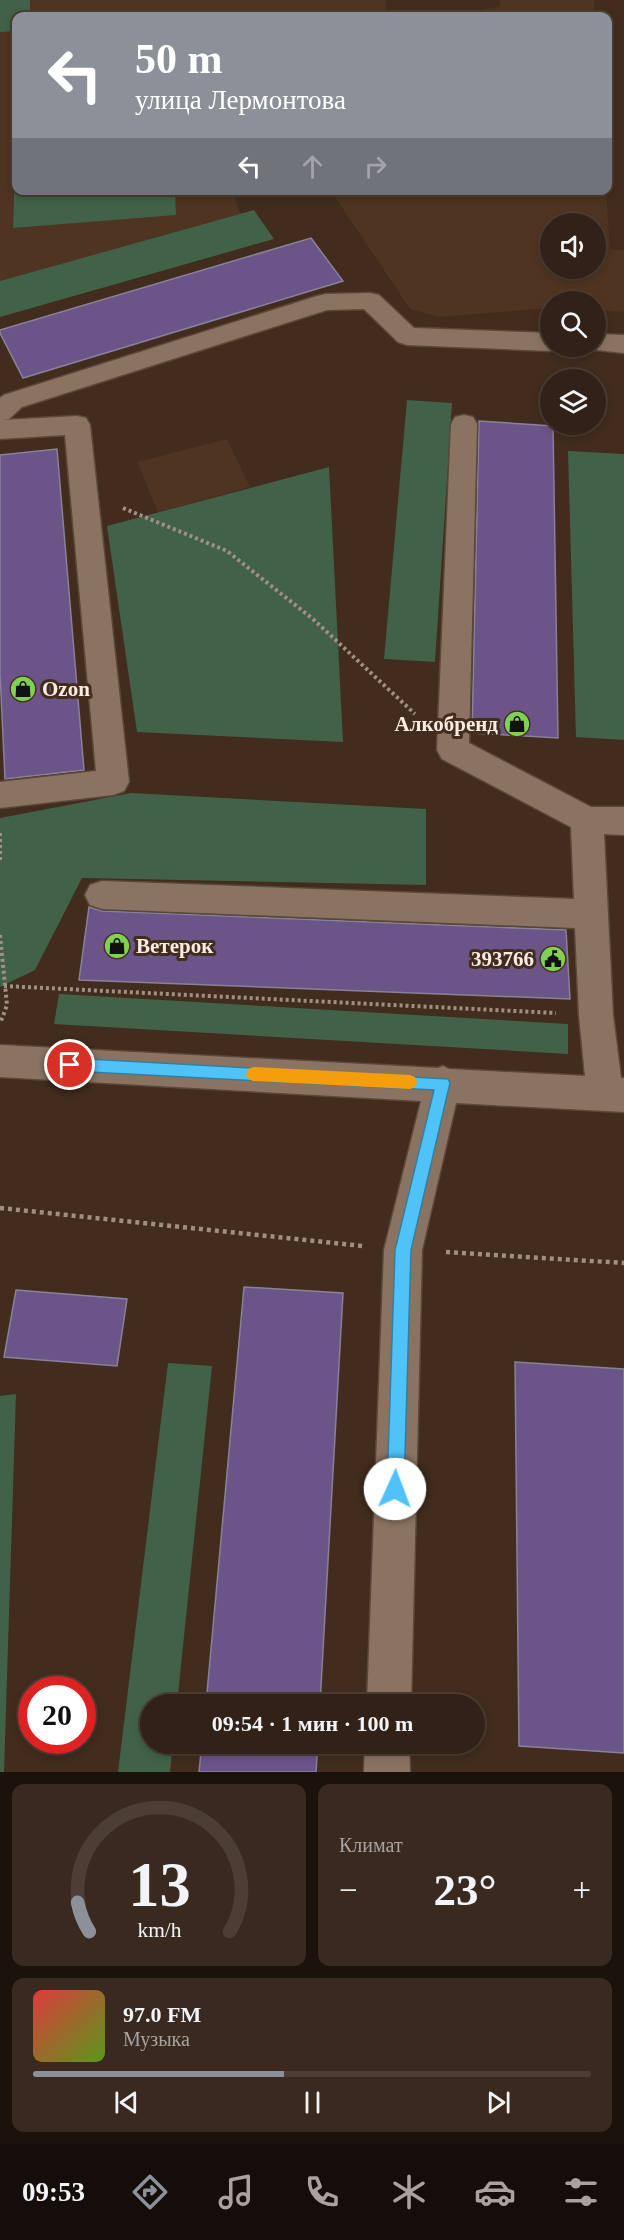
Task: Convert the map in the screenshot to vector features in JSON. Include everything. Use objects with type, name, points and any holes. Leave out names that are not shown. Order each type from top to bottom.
[{"type":"street","points":[[0,412],[13,401],[326,302],[370,301],[407,336],[540,342]]},
{"type":"street","points":[[606,343],[624,344]]},
{"type":"street","points":[[464,424],[453,750],[586,820],[624,821]]},
{"type":"street","points":[[0,430],[77,425],[113,782],[0,795]]},
{"type":"street","points":[[0,1061],[443,1083],[614,1094],[596,1015],[586,820]]},
{"type":"street","points":[[102,896],[591,914]]},
{"type":"street","points":[[389,1694],[403,1250],[443,1083]]},
{"type":"street","points":[[387,1754],[387,1772]]},
{"type":"path","points":[[84,490],[227,551],[313,619],[453,750]]},
{"type":"path","points":[[0,833],[0,863]]},
{"type":"path","points":[[0,935],[7,1005],[0,1025]]},
{"type":"path","points":[[4,987],[596,1015]]},
{"type":"path","points":[[0,1208],[403,1250],[624,1263]]},
{"type":"shaded area","points":[[0,0],[385,0],[386,12],[12,12],[12,195],[234,195],[240,214],[0,281]]},
{"type":"shaded area","points":[[500,0],[594,0],[595,12],[474,12],[500,6]]},
{"type":"shaded area","points":[[334,195],[606,195],[610,249],[624,250],[624,312],[606,311],[606,291],[540,291],[540,309],[439,317],[410,309]]},
{"type":"shaded area","points":[[227,439],[250,487],[158,512],[137,462]]},
{"type":"green space","points":[[0,0],[30,0],[30,12],[12,12],[12,31],[0,32]]},
{"type":"green space","points":[[14,195],[175,195],[176,215],[13,228]]},
{"type":"green space","points":[[254,210],[274,239],[0,317],[0,281]]},
{"type":"green space","points":[[407,400],[452,403],[435,662],[384,659]]},
{"type":"green space","points":[[568,451],[624,454],[624,740],[576,737]]},
{"type":"green space","points":[[329,467],[343,742],[137,732],[107,526]]},
{"type":"green space","points":[[131,793],[426,809],[426,885],[82,878],[35,970],[0,987],[0,818]]},
{"type":"green space","points":[[59,994],[568,1024],[568,1054],[54,1024]]},
{"type":"green space","points":[[168,1363],[212,1366],[178,1694],[140,1694],[140,1754],[172,1754],[170,1772],[118,1772]]},
{"type":"green space","points":[[16,1394],[4,1772],[0,1772],[0,1396]]},
{"type":"building","points":[[311,238],[343,281],[23,378],[0,333],[0,330]]},
{"type":"building","points":[[479,421],[540,425],[540,435],[553,435],[558,738],[472,733]]},
{"type":"building","points":[[57,449],[84,770],[5,779],[0,673],[0,455]]},
{"type":"building","points":[[89,907],[102,911],[566,930],[570,999],[79,980]]},
{"type":"building","points":[[244,1287],[343,1293],[321,1694],[207,1694]]},
{"type":"building","points":[[16,1290],[127,1299],[117,1366],[4,1357]]},
{"type":"building","points":[[515,1362],[624,1369],[624,1753],[519,1746]]},
{"type":"building","points":[[201,1754],[317,1754],[316,1772],[199,1772]]},
{"type":"slow traffic","points":[[253,1074],[410,1082]]},
{"type":"place","name":"Ozon","points":[[23,689]]},
{"type":"place","name":"Алкобренд","points":[[517,724]]},
{"type":"place","name":"Ветерок","points":[[117,946]]},
{"type":"place","name":"393766","points":[[553,959]]},
{"type":"route","points":[[70,1065],[443,1083],[403,1250],[395,1489]]}]
